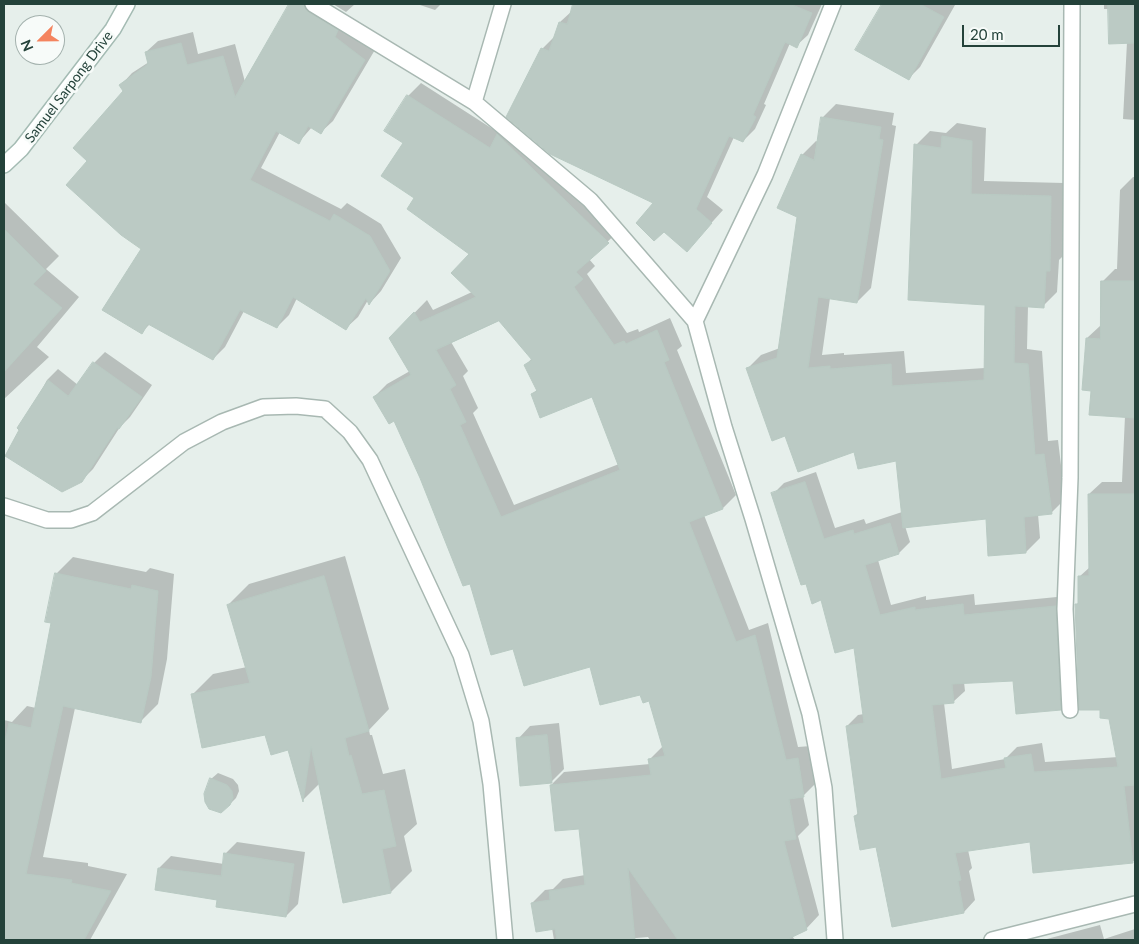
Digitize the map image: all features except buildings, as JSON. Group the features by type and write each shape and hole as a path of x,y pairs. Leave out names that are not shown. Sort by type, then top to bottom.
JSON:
{"street":[{"name":"Samuel Sarpong Drive","path":"4,165 21,149 113,29 127,4"},
{"path":"312,4 474,102 590,200 695,321 724,427 810,714 824,788 835,940"},
{"path":"474,102 503,4"},
{"path":"695,321 765,175 832,4"},
{"path":"1070,710 1065,609 1070,478 1072,4"},
{"path":"4,506 47,520 71,520 92,513 184,442 222,422 263,407 296,406 325,409 350,432 370,460 461,656 483,730 491,784 505,940"},
{"path":"992,940 1135,904"}]}
